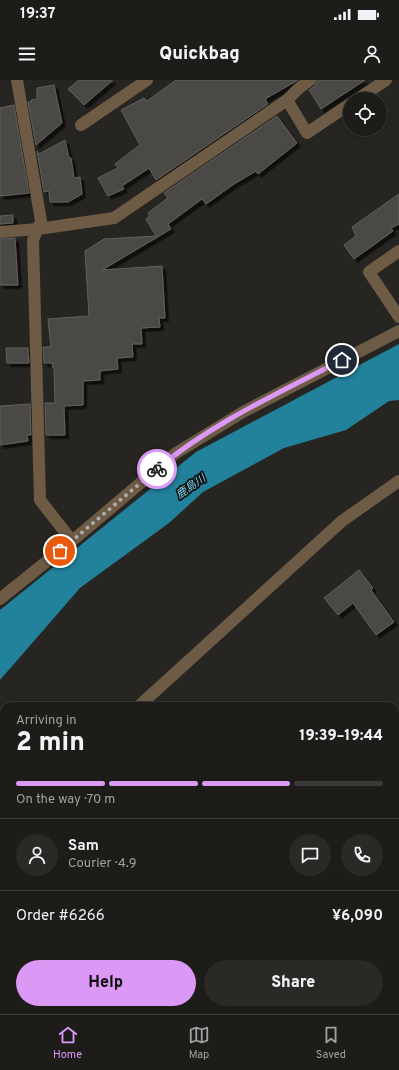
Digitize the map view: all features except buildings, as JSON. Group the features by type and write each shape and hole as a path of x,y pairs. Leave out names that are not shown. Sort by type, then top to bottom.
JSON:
{"street":[{"path":"17,80 41,221 33,240 40,500 72,541"},
{"path":"81,125 147,80"},
{"path":"0,232 38,229 114,218 287,100 310,80"},
{"path":"368,92 386,80"},
{"path":"287,100 307,133 343,109"},
{"path":"399,251 369,272 399,317"},
{"path":"0,599 72,541 176,452 243,412 399,331"},
{"path":"143,702 342,521 399,480"}],"water":[{"name":"鹿島川","path":"399,344 399,400 389,401 346,430 284,448 203,492 169,523 80,588 0,680 0,610 196,452"}],"way so far":[{"path":"60,551 157,469"}],"route":[{"path":"157,469 176,452 243,412 342,360"}]}
